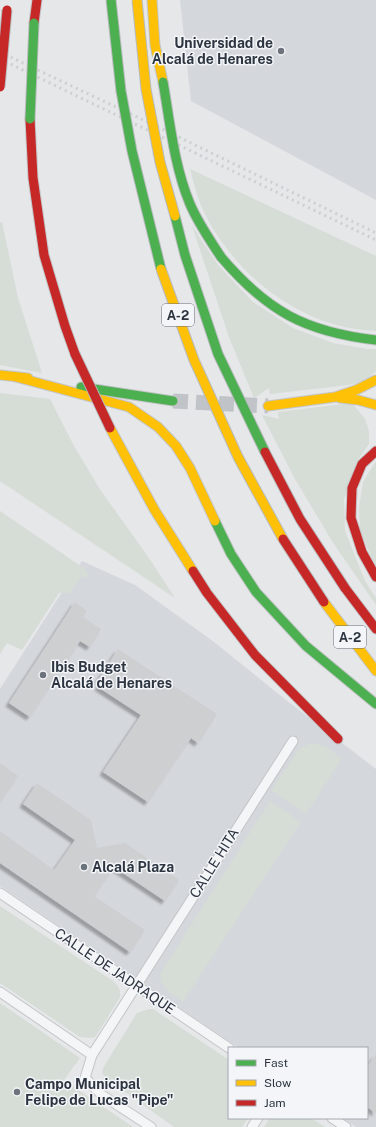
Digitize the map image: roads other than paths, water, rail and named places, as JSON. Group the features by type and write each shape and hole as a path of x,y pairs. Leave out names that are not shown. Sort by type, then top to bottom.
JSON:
{"main road":[{"path":"0,87 9,0"},
{"path":"36,0 30,119 33,178 44,255 64,326 75,354 110,428 154,508 207,593 255,655 338,739"},
{"name":"A-2","path":"111,0 121,90 132,151 159,262 194,360 238,458 278,531 324,602 376,671"},
{"name":"A-2","path":"137,0 146,89 160,162 185,255 218,354 262,446 300,519 345,588 376,629"},
{"path":"152,0 156,45 179,167 188,197 201,226 221,257 235,275 253,292 292,318 323,331 354,339 376,340"},
{"path":"158,0 163,82"},
{"path":"0,375 173,401"},
{"path":"16,377 129,407 158,427 176,446 190,468 231,554 256,592 306,646 376,704"},
{"path":"268,406 335,397 356,390 376,380"},
{"path":"335,397 358,400 376,405"},
{"path":"376,451 362,464 352,488 351,518 362,552 376,577"}],"street":[{"name":"CALLE HITA","path":"151,1127 102,1095 85,1078 92,1055 293,741"},
{"name":"CALLE DE JADRAQUE","path":"0,894 228,1047"},
{"path":"0,992 92,1055"},
{"path":"334,1119 346,1127"}],"tunnel":[{"path":"173,401 268,406"}],"railway":[{"path":"0,52 376,233"},
{"path":"0,59 376,240"}],"place":[{"name":"Universidad de Alcalá de Henares","path":"281,51"},
{"name":"Ibis Budget Alcalá de Henares","path":"43,675"},
{"name":"Alcalá Plaza","path":"84,867"},
{"name":"Campo Municipal Felipe de Lucas \"Pipe\"","path":"17,1092"}]}
